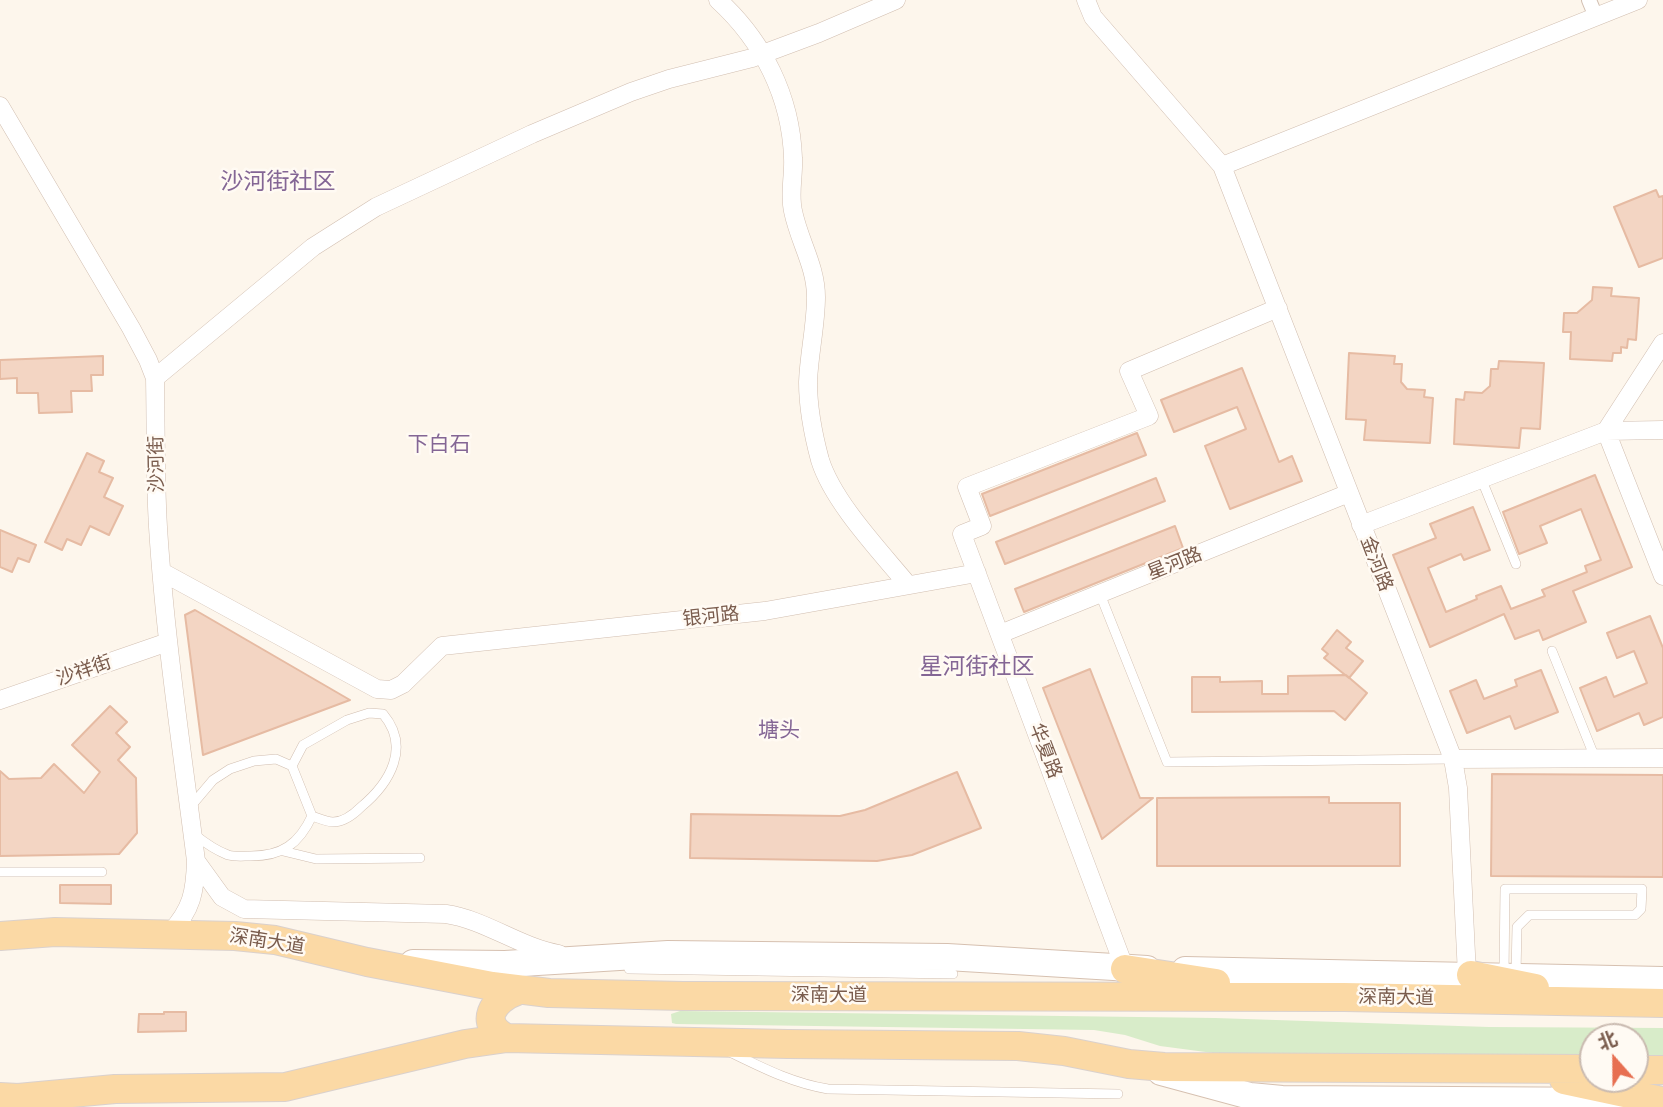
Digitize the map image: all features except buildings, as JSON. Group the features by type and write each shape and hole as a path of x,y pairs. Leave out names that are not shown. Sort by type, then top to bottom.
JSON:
{"main road":[{"name":"深南大道","path":"0,936 55,932 170,933 275,940 367,962 517,990 683,996 1344,997 1663,1003"},
{"path":"367,962 602,963 668,954 947,957 1125,969 1663,980"},
{"path":"1125,969 1217,983 1344,997"},
{"path":"1469,975 1606,1002"},
{"path":"507,1038 491,1024 492,1010 500,998 517,990"},
{"path":"0,1097 115,1089 234,1093 297,1085 455,1046 507,1038 1018,1046 1064,1051 1129,1064 1250,1102 1663,1101"},
{"path":"1129,1064 1164,1067 1328,1069 1579,1069"},
{"path":"1514,1068 1663,1101"}],"street":[{"path":"718,0 736,16 762,54 777,83 789,121 794,160 790,185 793,211 814,276 816,298 808,382 810,423 821,464 841,501 908,585"},
{"path":"155,378 313,247 376,207 606,102 669,79 762,54 895,0"},
{"name":"金河路","path":"1086,0 1093,17 1222,166 1278,308 1453,759 1458,788 1469,975"},
{"path":"1222,166 1593,8 1638,0"},
{"name":"沙河街","path":"0,106 6,129 131,328 155,378 158,526 169,642 197,861"},
{"name":"华夏路","path":"1125,969 962,534 982,526 967,487 1149,416 1129,371 1278,308"},
{"path":"1606,431 1663,343"},
{"path":"1361,525 1606,431 1663,430"},
{"path":"1606,431 1663,576"},
{"name":"星河路","path":"1000,634 1349,493"},
{"name":"银河路","path":"162,572 377,689 391,690 403,684 442,646 765,611 977,573"},
{"name":"沙祥街","path":"0,700 169,642"},
{"path":"1453,759 1663,758"},
{"path":"170,933 186,914 191,902 195,890 197,861"},
{"path":"197,861 222,897 244,909 460,916 542,950 602,963"}],"lane":[{"path":"1481,478 1516,564"},
{"path":"1100,594 1167,762 1453,759"},
{"path":"1552,651 1595,758"},
{"path":"292,766 303,745 347,720 369,713 383,714 392,724 397,750 392,770 376,795 354,814 333,822 312,816"},
{"path":"190,807 212,780 230,769 254,761 276,759 292,766 312,816 304,834 283,851"},
{"path":"193,833 209,846 229,855 260,856 283,851 316,859 420,858"},
{"path":"0,872 102,872"},
{"path":"1505,889 1642,890 1642,909 1635,915 1529,915 1517,927 1510,976 1505,889"},
{"path":"625,968 953,974"},
{"path":"710,1042 782,1077 804,1085 828,1089 1118,1094"}],"green space":[{"path":"680,1011 1215,1018 1579,1028 1579,1063 1259,1059 1160,1046 1125,1035 1094,1030 676,1024 672,1023 671,1014"},
{"path":"1649,1028 1663,1028 1663,1064 1649,1064"}],"district":[{"name":"沙河街社区","path":"278,183"},
{"name":"下白石","path":"439,445"},
{"name":"星河街社区","path":"977,668"},
{"name":"塘头","path":"779,731"}]}
